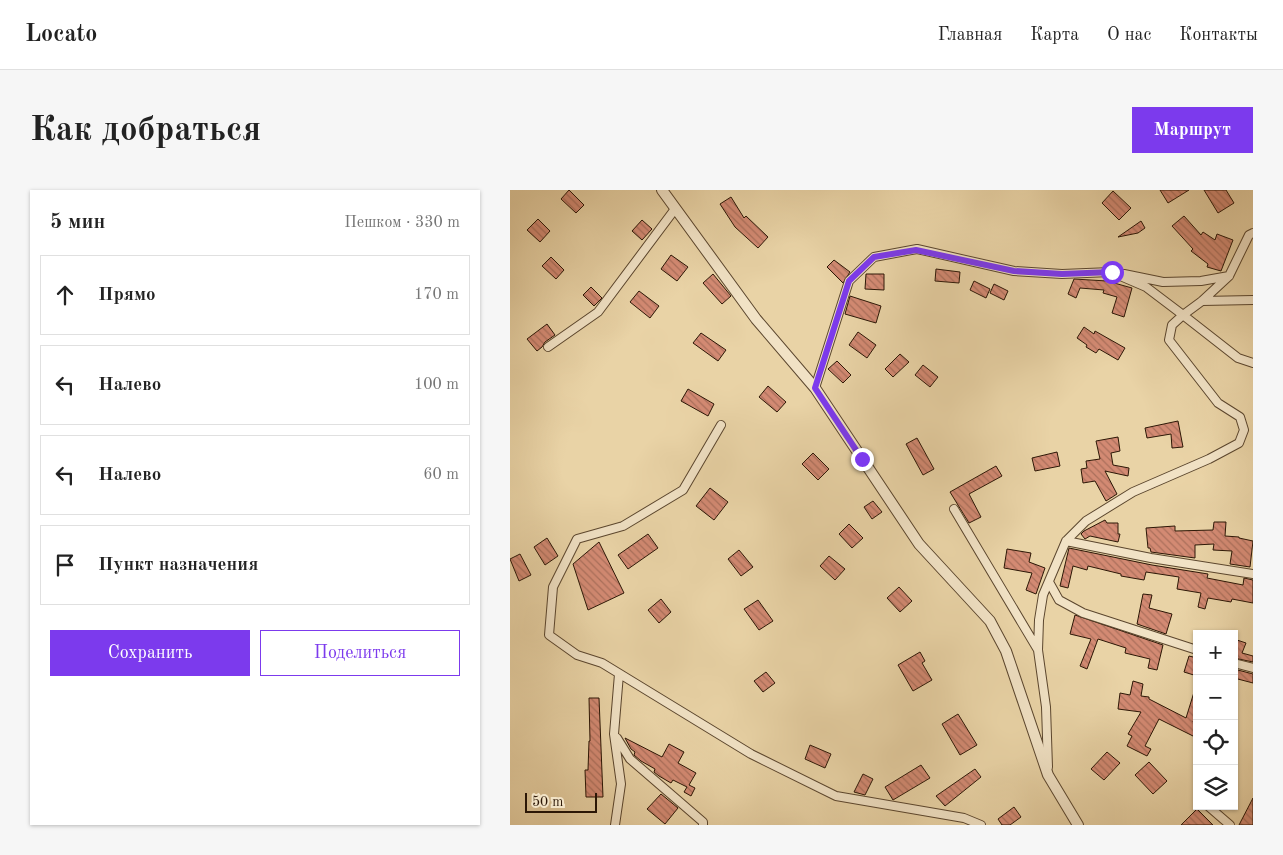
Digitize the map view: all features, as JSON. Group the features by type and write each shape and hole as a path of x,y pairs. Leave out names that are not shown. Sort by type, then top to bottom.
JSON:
{"street":[{"path":"662,190 756,319 815,388 919,544 990,621 1006,650 1048,775 1078,825"},
{"path":"548,346 598,312 675,209"},
{"path":"1048,775 1046,707 1038,650 1039,620 1043,595 1066,541 1086,521 1133,492 1239,444 1244,430 1240,418 1218,403 1169,340 1172,325 1229,276 1249,235 1253,233"},
{"path":"815,388 849,281 874,257 916,250 1014,271 1062,274 1112,272 1163,282 1201,281 1229,276"},
{"path":"1112,272 1146,287 1238,358 1253,363"},
{"path":"1202,301 1253,300"},
{"path":"721,425 683,490 624,526 577,539 553,587 549,635 577,654 602,663 751,754 836,796 964,818 981,825"},
{"path":"954,509 1038,650"},
{"path":"1066,541 1151,558 1253,574"},
{"path":"1049,582 1059,600 1083,613 1193,649"},
{"path":"1238,664 1253,668"},
{"path":"615,825 621,784 614,734 619,674"},
{"path":"614,734 630,759 703,822 703,825"},
{"path":"1213,810 1230,825"}],"building":[{"path":"569,190 584,205 576,213 561,199"},
{"path":"1160,190 1189,190 1168,203"},
{"path":"1204,190 1226,190 1234,203 1218,213"},
{"path":"1113,191 1131,208 1119,220 1102,203"},
{"path":"731,197 744,218 746,216 768,237 758,248 735,227 720,204"},
{"path":"1184,216 1201,235 1203,232 1215,240 1217,234 1233,240 1221,271 1207,267 1208,264 1191,251 1193,249 1172,226"},
{"path":"538,219 550,231 540,242 527,230"},
{"path":"642,220 652,229 642,240 632,231"},
{"path":"1141,221 1145,228 1138,233 1118,237"},
{"path":"671,255 688,267 677,281 661,269"},
{"path":"551,257 564,270 556,279 542,266"},
{"path":"834,260 850,272 843,283 827,267"},
{"path":"936,269 960,272 959,283 935,281"},
{"path":"713,274 731,296 722,304 703,283"},
{"path":"866,274 884,274 884,290 865,289"},
{"path":"1074,279 1107,281 1132,288 1124,317 1112,313 1117,297 1103,293 1104,290 1080,288 1076,298 1068,294"},
{"path":"974,281 990,289 986,298 970,290"},
{"path":"994,284 1008,291 1004,300 990,293"},
{"path":"591,287 602,298 594,306 583,295"},
{"path":"639,291 659,306 650,318 630,302"},
{"path":"850,296 881,306 876,323 845,314"},
{"path":"547,324 555,335 537,351 527,339"},
{"path":"1084,327 1094,334 1095,331 1125,348 1118,360 1099,349 1096,353 1086,347 1087,345 1077,338"},
{"path":"858,332 876,345 867,358 849,345"},
{"path":"701,333 726,350 718,361 693,343"},
{"path":"900,354 909,362 893,377 885,369"},
{"path":"837,361 851,375 843,383 828,369"},
{"path":"923,365 938,377 930,387 915,375"},
{"path":"768,386 786,402 777,412 759,397"},
{"path":"688,389 714,404 708,416 681,401"},
{"path":"1178,421 1183,447 1172,448 1171,434 1147,438 1145,428"},
{"path":"1118,437 1120,451 1111,453 1113,465 1129,468 1128,476 1105,471 1117,494 1106,501 1095,481 1083,483 1081,469 1087,468 1086,461 1100,459 1096,441"},
{"path":"917,438 934,469 923,475 906,444"},
{"path":"1057,452 1060,466 1035,471 1032,458"},
{"path":"813,453 829,469 818,480 802,464"},
{"path":"996,466 1002,476 969,494 981,517 969,523 950,492"},
{"path":"710,488 728,502 714,520 696,506"},
{"path":"873,501 882,512 872,519 864,507"},
{"path":"1105,520 1107,523 1118,523 1118,534 1120,534 1118,542 1090,536 1085,539 1081,534 1084,531"},
{"path":"1214,522 1226,522 1225,536 1253,541 1250,567 1230,564 1232,551 1213,550 1214,544 1195,545 1195,558 1151,552 1150,548 1148,548 1146,528 1175,526 1175,531 1213,530"},
{"path":"849,524 863,538 852,548 839,534"},
{"path":"648,534 658,548 628,569 618,555"},
{"path":"547,538 558,556 545,565 534,547"},
{"path":"599,542 624,593 588,610 573,564"},
{"path":"1069,548 1208,574 1207,578 1243,585 1244,578 1253,580 1253,603 1232,599 1231,602 1208,598 1205,609 1198,607 1201,593 1177,589 1179,577 1146,572 1144,580 1121,576 1121,574 1088,566 1087,570 1073,566 1068,588 1060,586"},
{"path":"1007,549 1031,553 1029,562 1045,568 1036,594 1026,590 1032,573 1004,568"},
{"path":"739,550 753,567 741,576 728,559"},
{"path":"520,554 531,575 519,581 510,559"},
{"path":"829,556 845,569 835,580 820,566"},
{"path":"899,587 912,601 900,612 887,598"},
{"path":"1143,594 1152,595 1149,608 1172,614 1166,634 1137,624"},
{"path":"661,599 671,612 659,623 648,610"},
{"path":"758,600 773,621 759,630 744,609"},
{"path":"1075,615 1163,645 1157,670 1148,668 1150,659 1125,653 1126,648 1098,639 1087,669 1080,666 1091,639 1070,634"},
{"path":"1238,640 1246,643 1242,653 1253,656 1253,662 1238,659"},
{"path":"920,652 925,661 922,663 932,680 913,691 898,665"},
{"path":"1189,656 1193,657 1193,675 1184,672"},
{"path":"1238,670 1253,674 1253,683 1238,679"},
{"path":"766,672 775,683 763,692 754,681"},
{"path":"1133,681 1143,684 1141,696 1149,697 1149,699 1186,718 1193,695 1193,736 1159,719 1145,746 1151,749 1147,756 1127,746 1132,736 1128,734 1141,712 1118,709 1120,693 1130,695"},
{"path":"589,698 599,698 603,797 586,797 585,770 588,770 590,741"},
{"path":"958,714 977,745 960,755 942,724"},
{"path":"625,738 662,757 669,744 684,752 678,763 696,773 689,785 695,788 691,796 684,792 687,787 673,780 671,783 659,776 654,772 655,769 634,755 635,752 631,749"},
{"path":"810,745 831,754 825,768 805,759"},
{"path":"1107,752 1120,763 1104,780 1091,769"},
{"path":"1149,762 1167,781 1153,794 1135,775"},
{"path":"921,765 930,778 893,800 885,787"},
{"path":"975,769 981,777 945,806 936,796"},
{"path":"863,774 873,779 865,795 854,792"},
{"path":"661,794 678,808 665,824 647,809"},
{"path":"1253,798 1253,825 1239,825"},
{"path":"1014,807 1021,817 1010,825 1002,825 998,819"},
{"path":"1198,810 1213,825 1181,825"}],"route":[{"path":"862,459 815,388 849,281 874,257 916,250 1014,271 1062,274 1112,272"}]}
